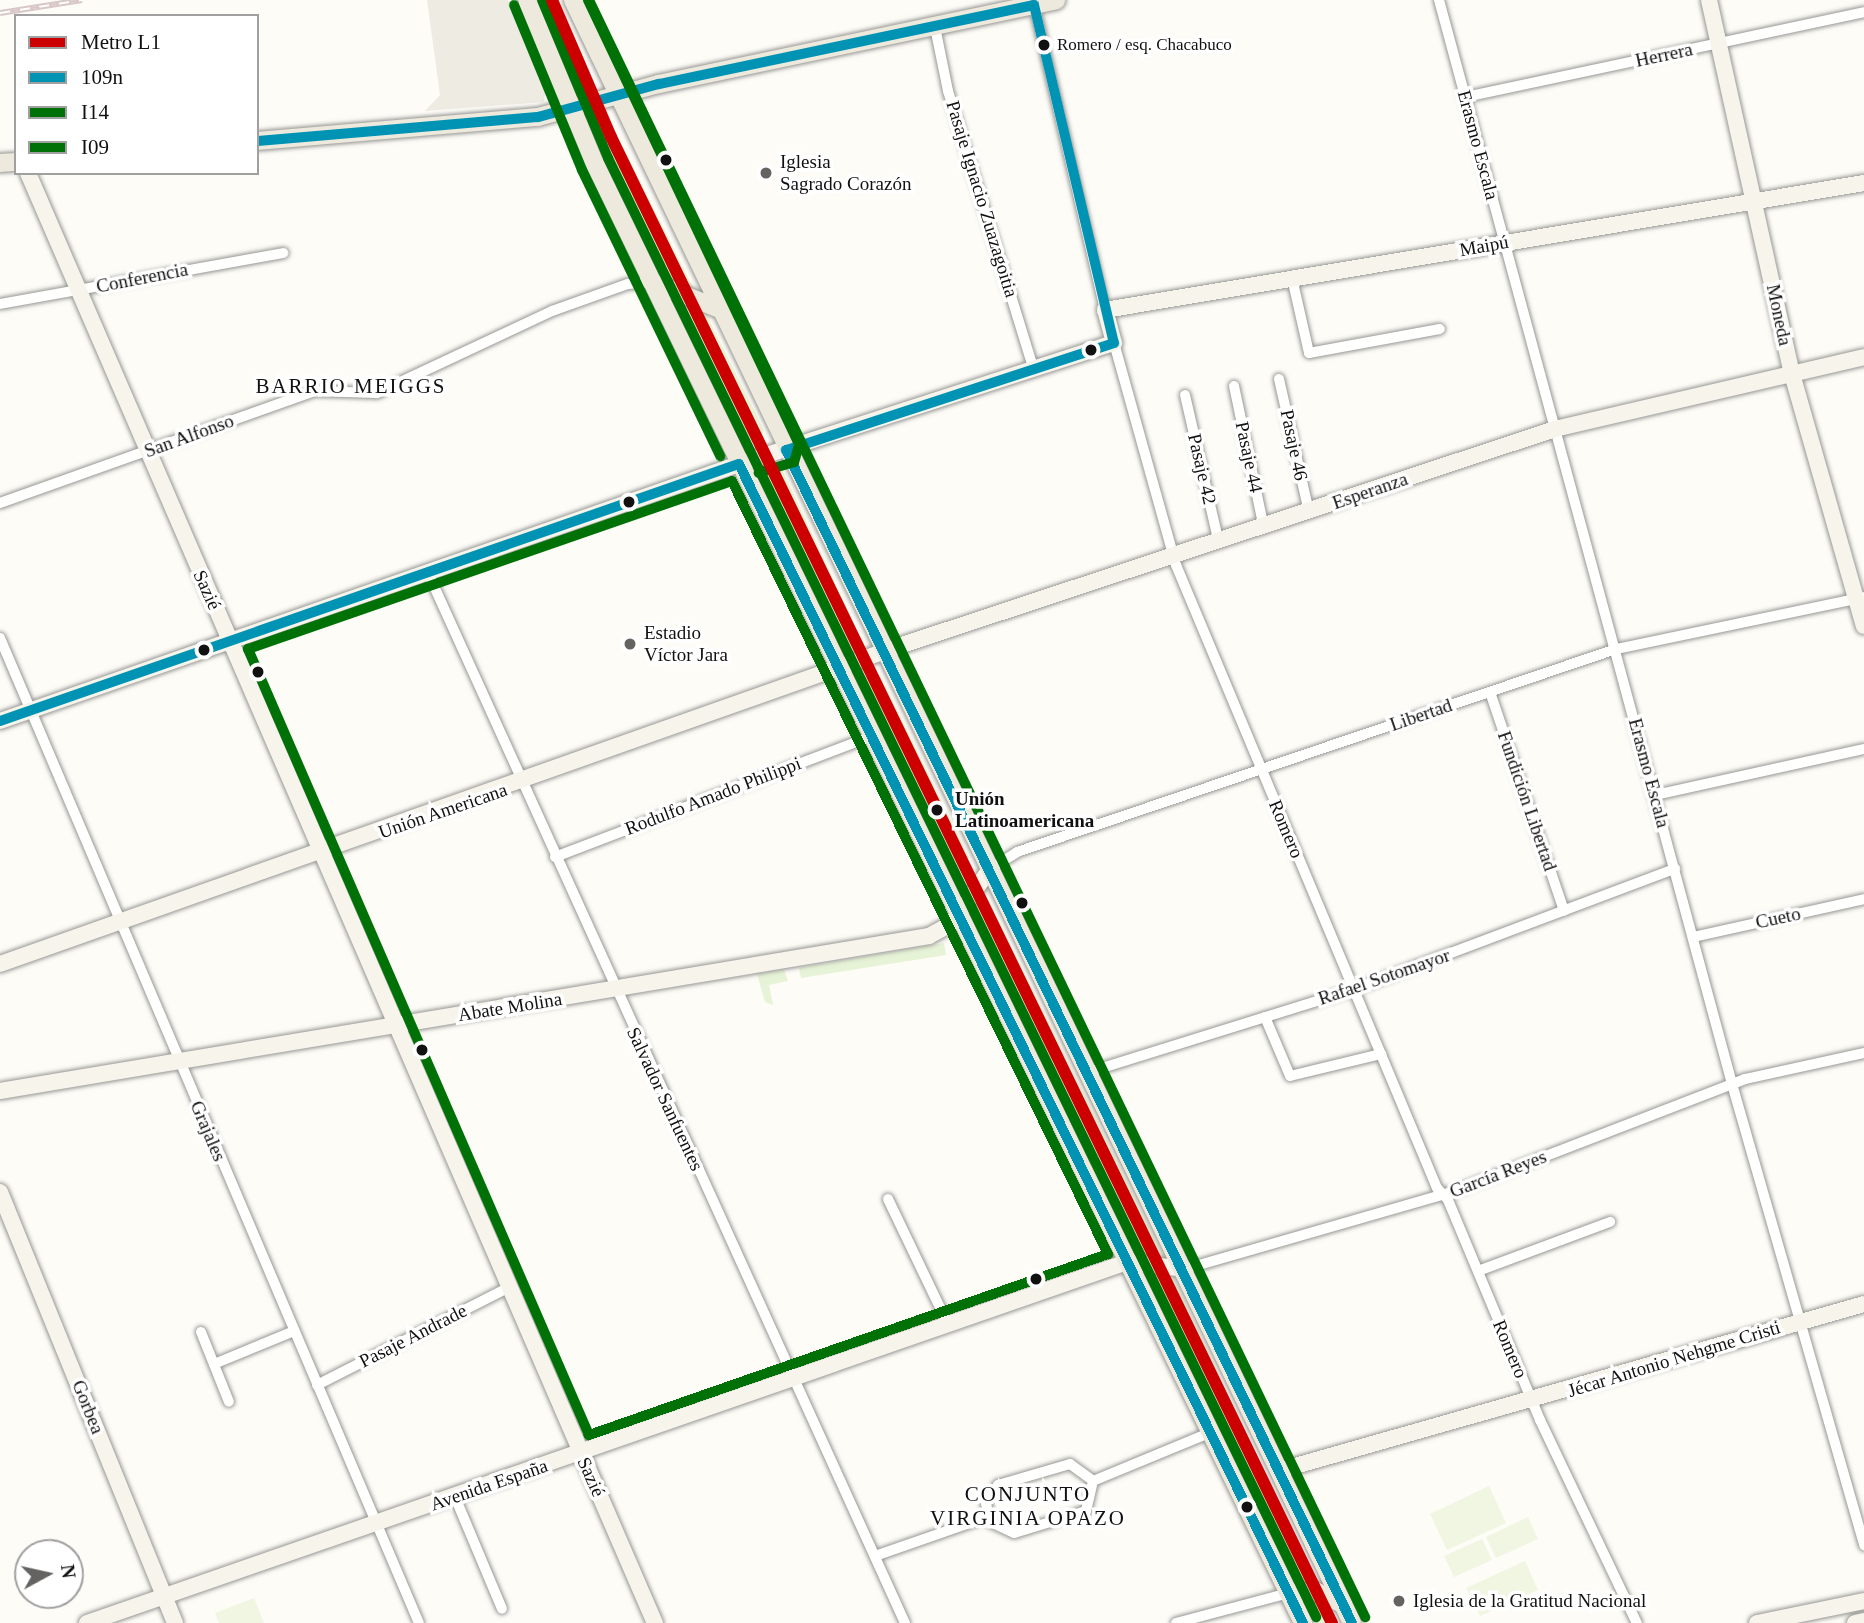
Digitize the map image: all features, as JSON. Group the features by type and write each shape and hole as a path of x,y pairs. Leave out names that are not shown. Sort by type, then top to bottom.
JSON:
{"main road":[{"path":"527,0 570,110 739,464 1303,1623"},
{"path":"573,0 717,308 1185,1269 1352,1623"},
{"path":"259,141 522,120 617,96 935,27 1034,2 1056,0"},
{"path":"652,282 717,308"},
{"path":"1289,1593 1317,1592 1343,1604"}],"street":[{"name":"Erasmo Escala","path":"1438,0 1732,1084 1864,1545"},
{"name":"Moneda","path":"1709,0 1792,373 1860,597 1864,626"},
{"name":"Romero","path":"1034,2 1105,310 1174,559 1381,1054 1478,1271 1532,1401 1637,1623"},
{"name":"Herrera","path":"1465,97 1864,12"},
{"name":"Pasaje Ignacio Zuazagoitia","path":"935,27 948,91 1034,370"},
{"name":"Sazié","path":"29,175 655,1623"},
{"name":"Maipú","path":"1105,310 1864,183"},
{"name":"Conferencia","path":"0,304 284,253"},
{"path":"1292,278 1309,353 1440,329"},
{"name":"San Alfonso","path":"0,503 320,389 377,393 552,311 628,284 652,282"},
{"path":"0,721 739,464 1114,343"},
{"name":"Esperanza","path":"884,652 1174,559 1555,429 1864,356"},
{"name":"Pasaje 46","path":"1279,379 1309,512"},
{"name":"Pasaje 44","path":"1234,386 1264,528"},
{"name":"Pasaje 42","path":"1185,395 1219,543"},
{"name":"Salvador Sanfuentes","path":"428,573 615,990 905,1623"},
{"name":"Libertad","path":"990,869 1017,852 1616,649 1860,597"},
{"name":"Grajales","path":"0,638 178,1062 419,1623"},
{"name":"Unión Americana","path":"0,964 522,783 884,652"},
{"name":"Fundición Libertad","path":"1490,692 1564,911"},
{"name":"Rodulfo Amado Philippi","path":"555,856 872,736"},
{"path":"1655,795 1864,749"},
{"name":"Abate Molina","path":"0,1091 929,936 958,913 990,869"},
{"name":"Rafael Sotomayor","path":"1088,1072 1355,989 1675,869"},
{"name":"Cueto","path":"1693,937 1864,900"},
{"path":"1265,1017 1290,1076 1381,1054"},
{"name":"García Reyes","path":"1127,1262 1185,1269 1443,1195 1732,1084 1864,1053"},
{"name":"Gorbea","path":"0,1192 176,1623"},
{"path":"888,1199 948,1324"},
{"path":"1478,1271 1609,1222"},
{"name":"Avenida España","path":"87,1623 1127,1262"},
{"name":"Pasaje Andrade","path":"317,1385 509,1287"},
{"name":"Jécar Antonio Nehgme Cristi","path":"1281,1470 1532,1401 1864,1304"},
{"path":"214,1364 294,1331"},
{"path":"201,1332 229,1402"},
{"path":"1093,1481 1209,1433"},
{"path":"987,1517 988,1497 1001,1483 1070,1464 1093,1481"},
{"path":"987,1517 1006,1534 1080,1513 1091,1504 1093,1481"},
{"path":"455,1497 502,1609"},
{"path":"874,1556 987,1517"},
{"path":"1176,1623 1289,1593"},
{"path":"1757,1623 1864,1601"},
{"path":"1855,1623 1864,1621"}],"green space":[{"path":"540,0 557,0 592,89 578,93"},
{"path":"597,111 606,113 764,430 759,443 745,440 594,128"},
{"path":"773,462 781,467 865,647 846,650 760,471"},
{"path":"872,671 881,677 969,857 964,873 952,870 863,691 860,680"},
{"path":"987,897 1162,1252 1310,1569 1290,1570 1037,1053 971,913"},
{"path":"944,943 946,955 801,978 799,968"},
{"path":"784,970 788,981 769,985 773,1005 765,1002 757,974"},
{"path":"1489,1486 1506,1523 1447,1550 1430,1514"},
{"path":"1528,1517 1538,1539 1496,1558 1486,1537"},
{"path":"1482,1539 1492,1560 1454,1577 1444,1556"},
{"path":"1525,1561 1538,1590 1480,1616 1466,1588"},
{"path":"254,1598 264,1623 219,1623 215,1613"},
{"path":"1315,1601 1326,1604 1335,1623 1317,1623 1310,1607"}],"shaded area":[{"path":"427,0 508,0 546,89 544,102 425,111 440,95"}],"railway":[{"path":"0,13 82,0"}],"metro line":[{"name":"L1","path":"552,0 611,137 1332,1623"}],"transit line":[{"name":"I09","path":"542,0 608,158 1316,1617"},
{"name":"I14","path":"588,0 799,445 794,462 759,473"},
{"name":"I09","path":"589,0 1365,1617"},
{"name":"I14","path":"514,5 582,170 720,456"},
{"name":"109n","path":"259,141 538,117 659,84 1034,5 1114,343 786,450 1352,1623"},
{"name":"109n","path":"0,721 739,464 1303,1623"},
{"name":"I14","path":"732,481 1108,1254 589,1435 248,649 732,481"}],"place":[{"name":"Romero / esq. Chacabuco","path":"1044,45"},
{"name":"Iglesia Sagrado Corazón","path":"766,173"},
{"name":"Estadio Víctor Jara","path":"630,644"},
{"name":"Unión Latinoamericana","path":"937,810"},
{"name":"Iglesia de la Gratitud Nacional","path":"1399,1601"}],"district":[{"name":"BARRIO MEIGGS","path":"351,386"},
{"name":"CONJUNTO VIRGINIA OPAZO","path":"1028,1506"}]}
